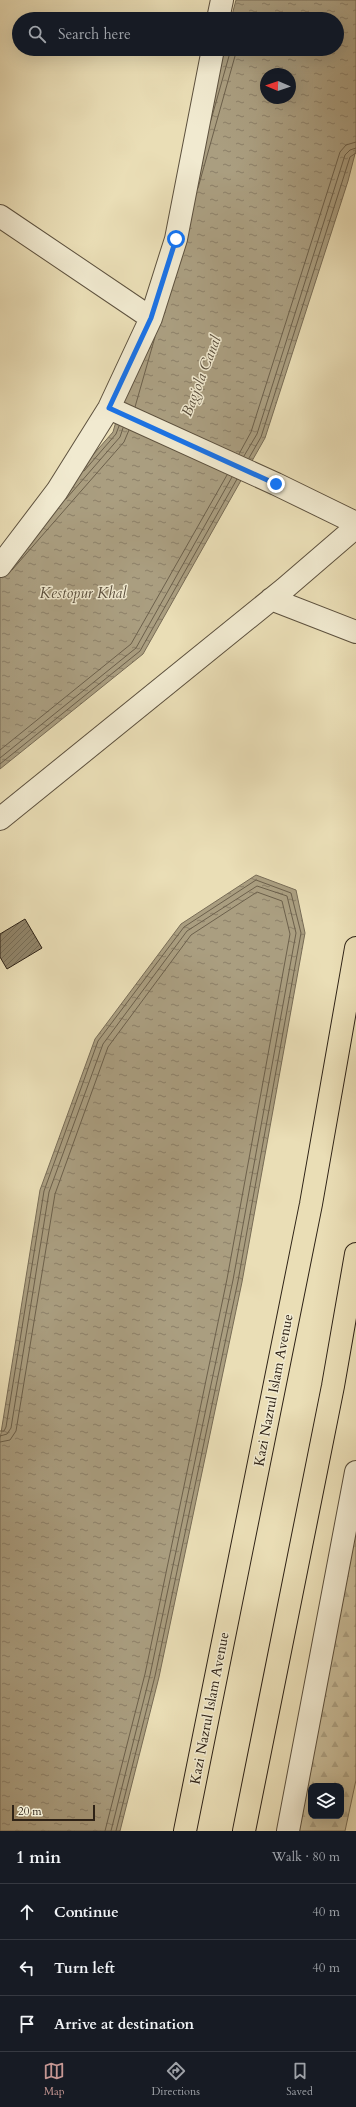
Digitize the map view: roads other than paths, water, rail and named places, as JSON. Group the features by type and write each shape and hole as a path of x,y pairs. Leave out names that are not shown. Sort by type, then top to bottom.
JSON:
{"main road":[{"name":"Kazi Nazrul Islam Avenue","path":"185,1831 309,1212 356,948"},
{"path":"244,1831 333,1386 356,1254"}],"street":[{"path":"219,12 222,0"},
{"path":"0,566 56,491 109,408 151,318 176,239 212,56"},
{"path":"0,216 151,318"},
{"path":"109,408 276,484 356,523"},
{"path":"0,819 271,599 356,527"},
{"path":"271,599 356,632"},
{"path":"288,1831 356,1472"}],"water":[{"name":"Kestopur Khal","path":"236,0 356,0 356,150 348,181 265,438 143,654 0,769 0,561 113,432 220,56 344,56 344,12 233,12"},
{"path":"256,875 296,890 305,933 242,1282 159,1677 120,1831 0,1831 0,1439 40,1190 95,1039 181,924"}],"water label":[{"name":"Bagjola Canal","path":"201,376"}]}
